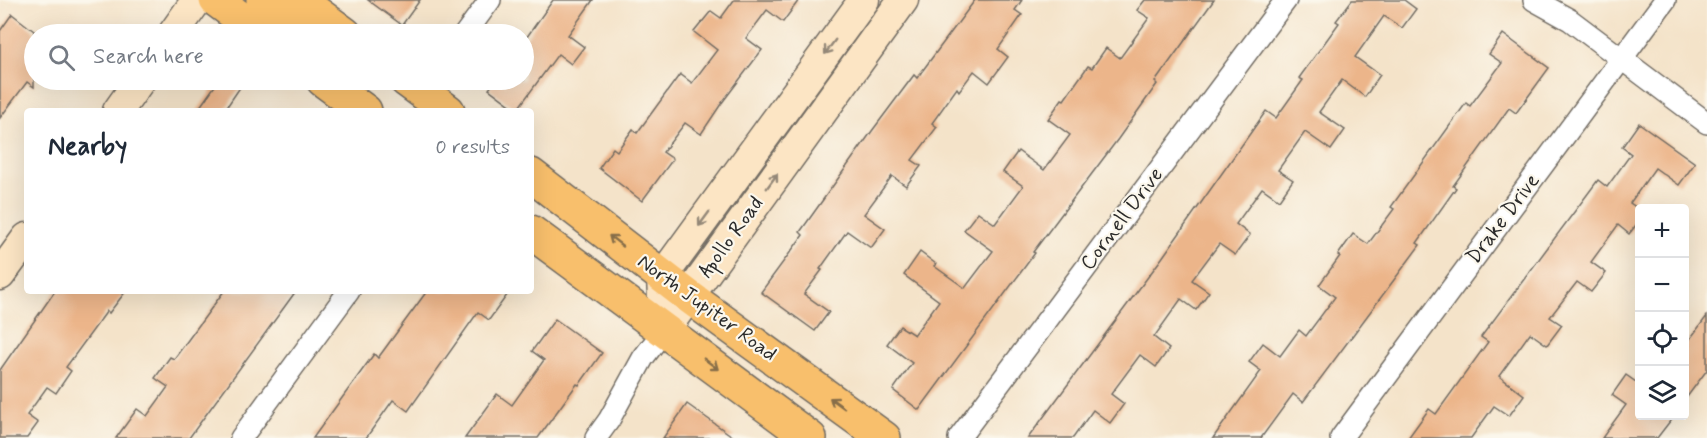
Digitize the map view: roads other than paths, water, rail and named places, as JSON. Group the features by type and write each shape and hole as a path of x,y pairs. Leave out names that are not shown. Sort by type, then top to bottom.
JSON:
{"main road":[{"path":"216,0 248,24"},
{"path":"263,0 296,24"},
{"path":"299,0 331,24"},
{"path":"337,90 361,108"},
{"name":"North Jupiter Road","path":"534,177 662,277 884,438"},
{"name":"North Jupiter Road","path":"534,234 810,438"}],"street":[{"path":"179,24 197,0"},
{"path":"472,24 490,0"},
{"name":"Apollo Road","path":"662,277 864,0"},
{"name":"Apollo Road","path":"664,329 903,0"},
{"name":"Cornell Drive","path":"959,438 1286,0"},
{"path":"1534,0 1570,20 1707,123"},
{"name":"Drake Drive","path":"1341,438 1665,0"},
{"path":"120,108 133,90"},
{"path":"0,275 24,242"},
{"path":"596,438 609,420 643,358 664,329 662,277"},
{"path":"241,438 347,294"}]}
